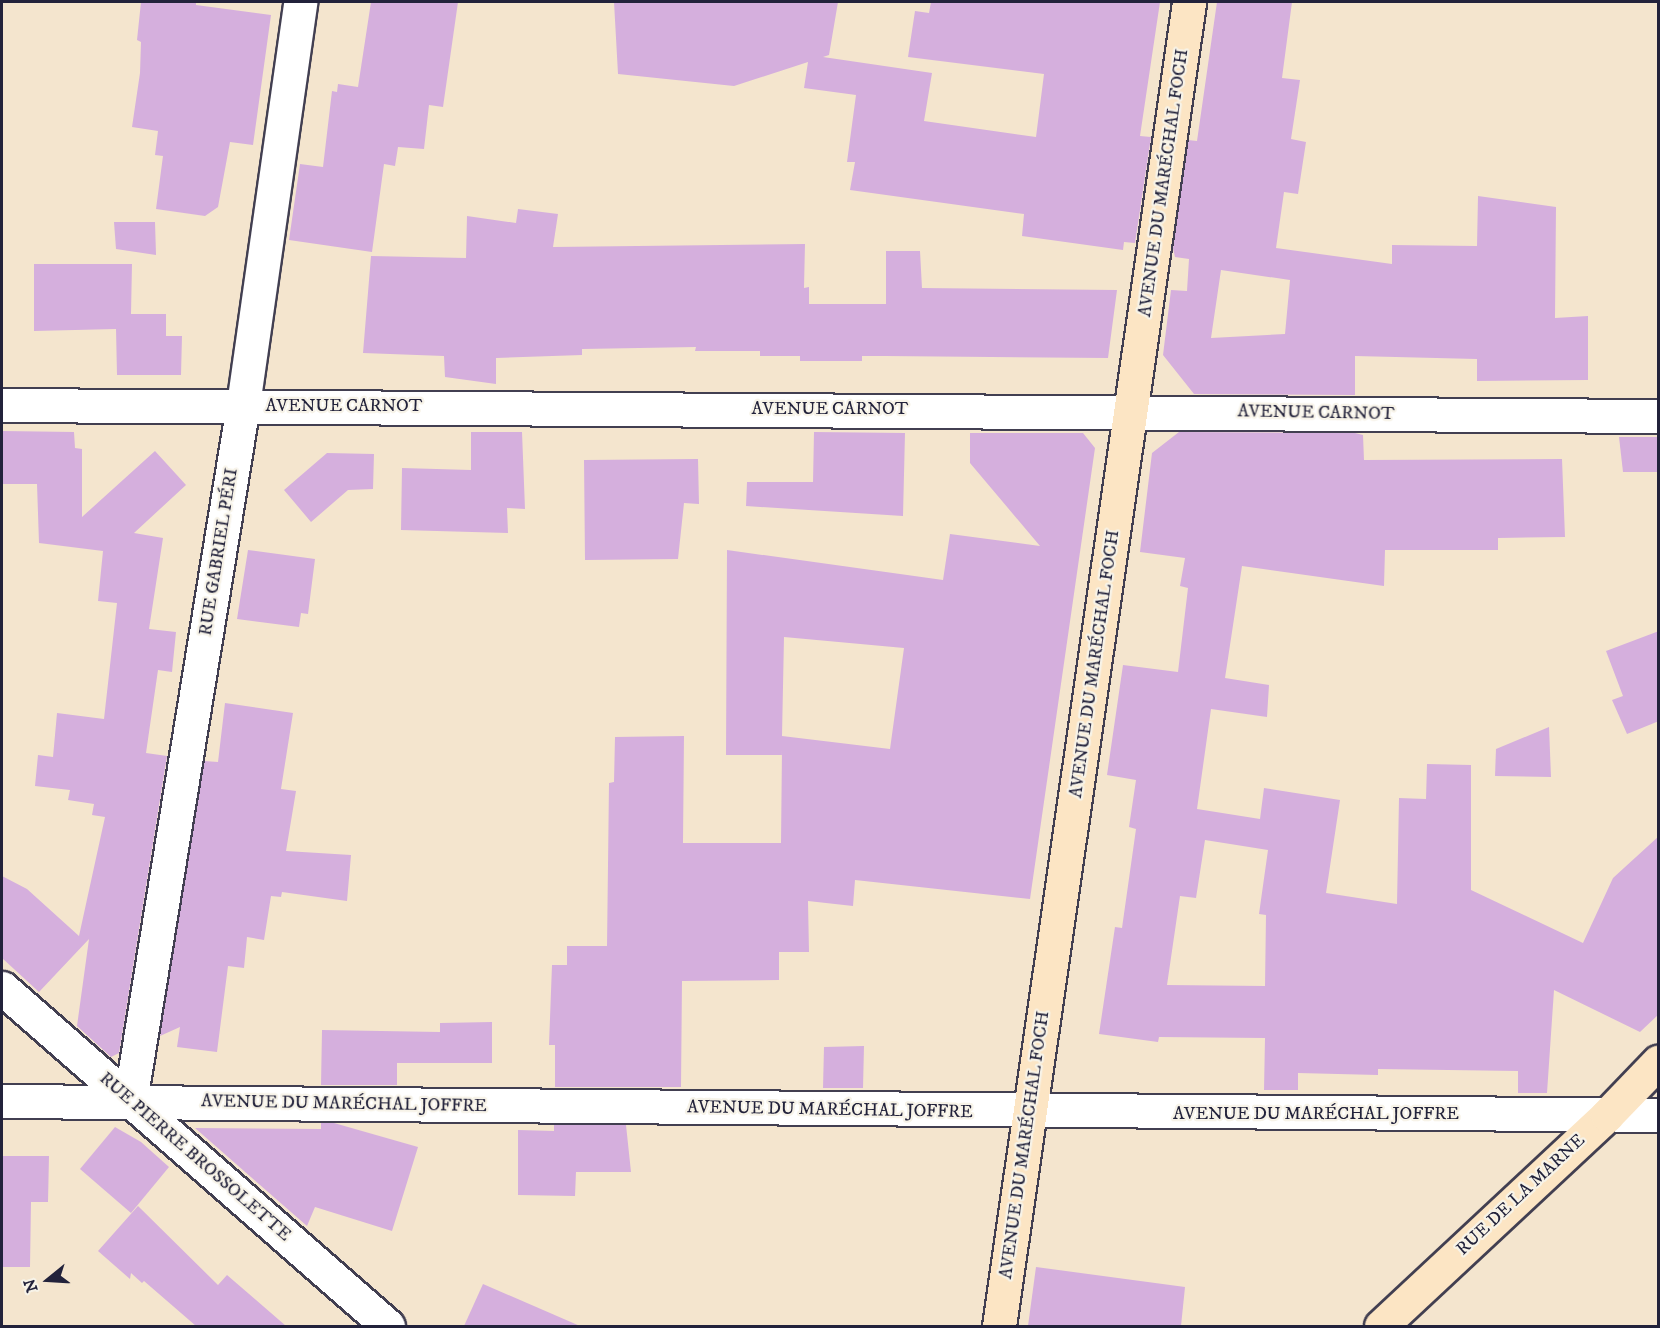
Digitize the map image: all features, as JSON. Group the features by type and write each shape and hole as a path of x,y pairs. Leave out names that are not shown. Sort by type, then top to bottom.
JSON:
{"main road":[{"name":"AVENUE DU MARÉCHAL FOCH","path":"999,1326 1189,2"},
{"name":"RUE DE LA MARNE","path":"1381,1326 1607,1115 1659,1062"}],"street":[{"name":"RUE GABRIEL PÉRI","path":"130,1101 243,405 300,2"},
{"name":"AVENUE CARNOT","path":"2,405 1131,411 1659,417"},
{"name":"RUE PIERRE BROSSOLETTE","path":"2,988 388,1326"},
{"name":"AVENUE DU MARÉCHAL JOFFRE","path":"2,1101 1029,1112 1659,1115"}],"building":[{"path":"141,2 196,2 196,5 271,15 253,145 230,142 218,207 205,216 156,209 163,156 155,155 158,131 132,127 140,73 141,42 137,40"},
{"path":"371,2 458,2 443,107 429,105 424,149 398,147 395,166 384,164 372,252 289,240 300,164 323,167 332,91 337,92 338,84 358,87"},
{"path":"614,2 838,2 829,55 823,57 932,73 924,121 1036,137 1044,74 908,57 915,11 929,13 931,2 1160,2 1140,136 1151,137 1135,243 1124,242 1123,250 1022,236 1024,214 850,190 855,162 847,162 856,95 804,88 808,62 734,86 618,74"},
{"path":"1217,2 1292,2 1282,78 1300,80 1291,139 1306,142 1298,194 1284,192 1276,248 1392,264 1392,245 1477,246 1478,196 1556,207 1555,318 1588,316 1588,380 1477,381 1477,359 1355,356 1355,395 1194,394 1163,355 1171,290 1187,291 1189,259 1175,257 1173,248 1188,140 1197,141","holes":["1221,270 1290,280 1285,334 1211,338"]},
{"path":"518,209 558,214 553,247 805,244 804,288 809,287 809,304 886,304 886,251 920,251 922,288 1117,290 1108,358 862,356 862,361 800,361 800,356 760,356 760,351 695,351 696,347 582,349 582,355 496,358 496,384 445,377 444,356 363,353 371,256 466,258 467,216 516,223"},
{"path":"114,222 155,222 156,255 116,249"},
{"path":"34,264 132,264 131,314 166,314 166,336 182,336 181,375 117,375 116,329 34,331"},
{"path":"2,431 74,432 75,448 82,449 82,517 155,451 186,485 134,533 163,538 149,629 176,632 172,672 158,670 146,753 167,756 119,1053 111,1057 77,1026 89,939 39,992 2,958 2,876 27,889 79,936 105,817 92,815 94,804 68,800 70,790 35,786 38,755 53,757 57,713 104,719 117,603 98,601 103,551 39,543 37,484 2,484"},
{"path":"471,432 522,432 525,509 507,508 508,533 401,530 402,468 471,470"},
{"path":"814,432 905,433 903,516 746,506 747,482 813,482"},
{"path":"1179,432 1355,433 1363,435 1364,460 1562,459 1565,537 1498,538 1498,550 1385,550 1384,586 1242,566 1225,678 1269,685 1267,717 1211,709 1197,809 1260,819 1264,788 1340,800 1326,893 1397,904 1399,798 1426,799 1427,764 1471,765 1471,890 1583,943 1613,878 1659,836 1659,1014 1640,1032 1554,990 1547,1093 1518,1093 1518,1071 1378,1069 1378,1075 1298,1073 1298,1090 1264,1090 1265,1038 1159,1037 1158,1042 1099,1034 1115,927 1122,928 1136,829 1129,827 1136,780 1107,775 1123,665 1178,672 1188,588 1180,586 1185,558 1140,552 1152,453","holes":["1205,840 1268,850 1259,914 1266,915 1265,986 1167,985 1180,896 1196,898"]},
{"path":"970,433 1083,433 1095,448 1030,899 855,880 853,906 808,901 809,952 779,952 779,980 682,981 681,1087 555,1087 555,1045 549,1045 552,965 567,965 567,946 607,946 609,783 614,782 615,737 684,736 683,843 781,843 782,755 726,755 727,550 943,580 950,534 1040,546 970,463","holes":["784,637 904,648 890,749 782,736"]},
{"path":"1619,437 1659,437 1659,472 1623,472"},
{"path":"327,453 374,454 373,489 348,490 311,522 284,490"},
{"path":"698,459 699,504 684,503 678,559 585,560 584,460"},
{"path":"248,550 315,559 308,614 301,613 299,627 237,619"},
{"path":"1659,631 1659,721 1627,734 1612,700 1623,696 1606,651"},
{"path":"225,703 293,713 281,789 296,791 286,851 351,855 347,901 282,892 281,897 271,896 264,940 247,937 244,968 228,966 217,1052 177,1047 180,1027 160,1036 204,761 218,762"},
{"path":"1549,727 1551,777 1495,776 1496,749"},
{"path":"492,1022 492,1063 397,1063 397,1085 321,1085 322,1030 440,1032 440,1023"},
{"path":"864,1046 863,1088 823,1088 824,1047"},
{"path":"321,1122 334,1123 418,1147 392,1231 315,1207 307,1226 195,1128 321,1129"},
{"path":"554,1124 626,1125 631,1172 576,1172 575,1196 518,1195 518,1130 554,1131"},
{"path":"115,1127 141,1142 169,1167 131,1213 80,1169"},
{"path":"2,1156 49,1156 48,1202 31,1202 30,1267 2,1267"},
{"path":"138,1206 218,1285 227,1275 286,1326 196,1326 144,1281 142,1283 131,1273 130,1279 98,1251"},
{"path":"1036,1267 1185,1287 1181,1326 1028,1326"},
{"path":"483,1284 580,1326 464,1326"}]}
